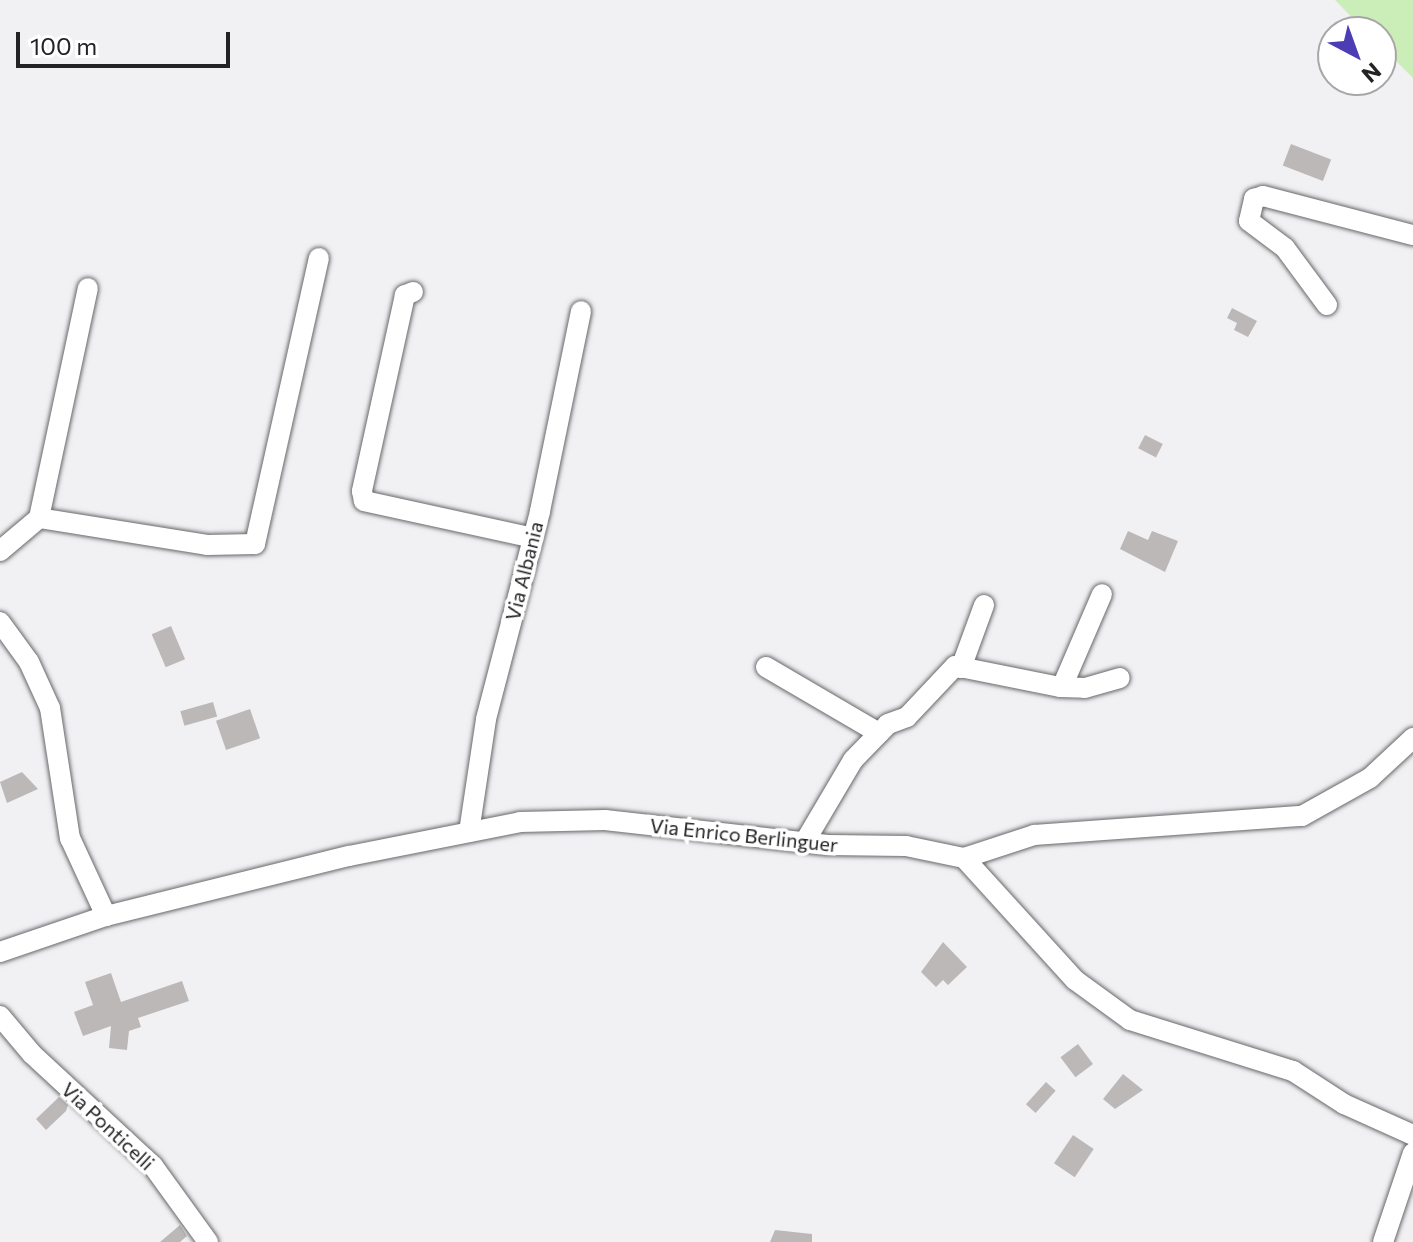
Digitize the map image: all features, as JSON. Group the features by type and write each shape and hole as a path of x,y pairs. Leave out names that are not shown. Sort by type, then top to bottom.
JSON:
{"street":[{"path":"1327,305 1285,248 1249,221 1247,215 1254,199 1263,196 1413,235"},
{"path":"39,518 207,545 255,544 319,258"},
{"path":"0,551 39,518 88,288"},
{"path":"413,292 405,295 362,491 364,501 533,538"},
{"name":"Via Albania","path":"469,832 486,719 533,538 581,311"},
{"path":"1062,687 1102,594"},
{"path":"961,668 984,605"},
{"path":"0,622 29,662 50,708 70,838 106,916"},
{"path":"804,843 853,760 879,733 907,717 955,666 1062,687 1085,688 1120,678"},
{"path":"766,667 879,733"},
{"path":"1413,738 1370,778 1302,816 1034,835 964,858 1075,980 1130,1020 1293,1071 1344,1104 1413,1135"},
{"name":"Via Enrico Berlinguer","path":"0,952 106,916 520,822 605,820 804,843 906,846 964,858"},
{"name":"Via Ponticelli","path":"0,1016 32,1054 153,1166 208,1242"},
{"path":"1383,1242 1413,1153"}],"green space":[{"path":"1335,0 1413,0 1413,78 1397,62 1397,16 1350,16"}],"building":[{"path":"1291,144 1331,159 1323,181 1283,165"},
{"path":"1232,308 1257,321 1248,337 1234,330 1237,323 1227,318"},
{"path":"1145,435 1163,444 1156,457 1138,448"},
{"path":"1128,531 1148,540 1152,531 1178,541 1165,572 1120,549"},
{"path":"171,626 185,659 166,667 152,634"},
{"path":"213,702 217,716 184,726 180,711"},
{"path":"250,709 260,738 226,750 216,721"},
{"path":"22,772 38,789 7,803 0,782"},
{"path":"943,942 967,967 948,985 943,980 936,987 921,972"},
{"path":"111,973 121,1002 182,981 189,1001 138,1018 141,1027 129,1031 127,1050 109,1048 111,1026 83,1036 74,1012 93,1005 85,982"},
{"path":"1078,1044 1093,1064 1075,1077 1060,1057"},
{"path":"1123,1074 1143,1090 1115,1109 1103,1099"},
{"path":"1046,1082 1056,1091 1036,1113 1026,1104"},
{"path":"59,1097 68,1105 66,1111 46,1130 36,1119"},
{"path":"1073,1135 1094,1149 1075,1177 1054,1163"},
{"path":"180,1225 187,1236 180,1242 160,1242"},
{"path":"775,1230 812,1234 812,1242 770,1242"}]}
